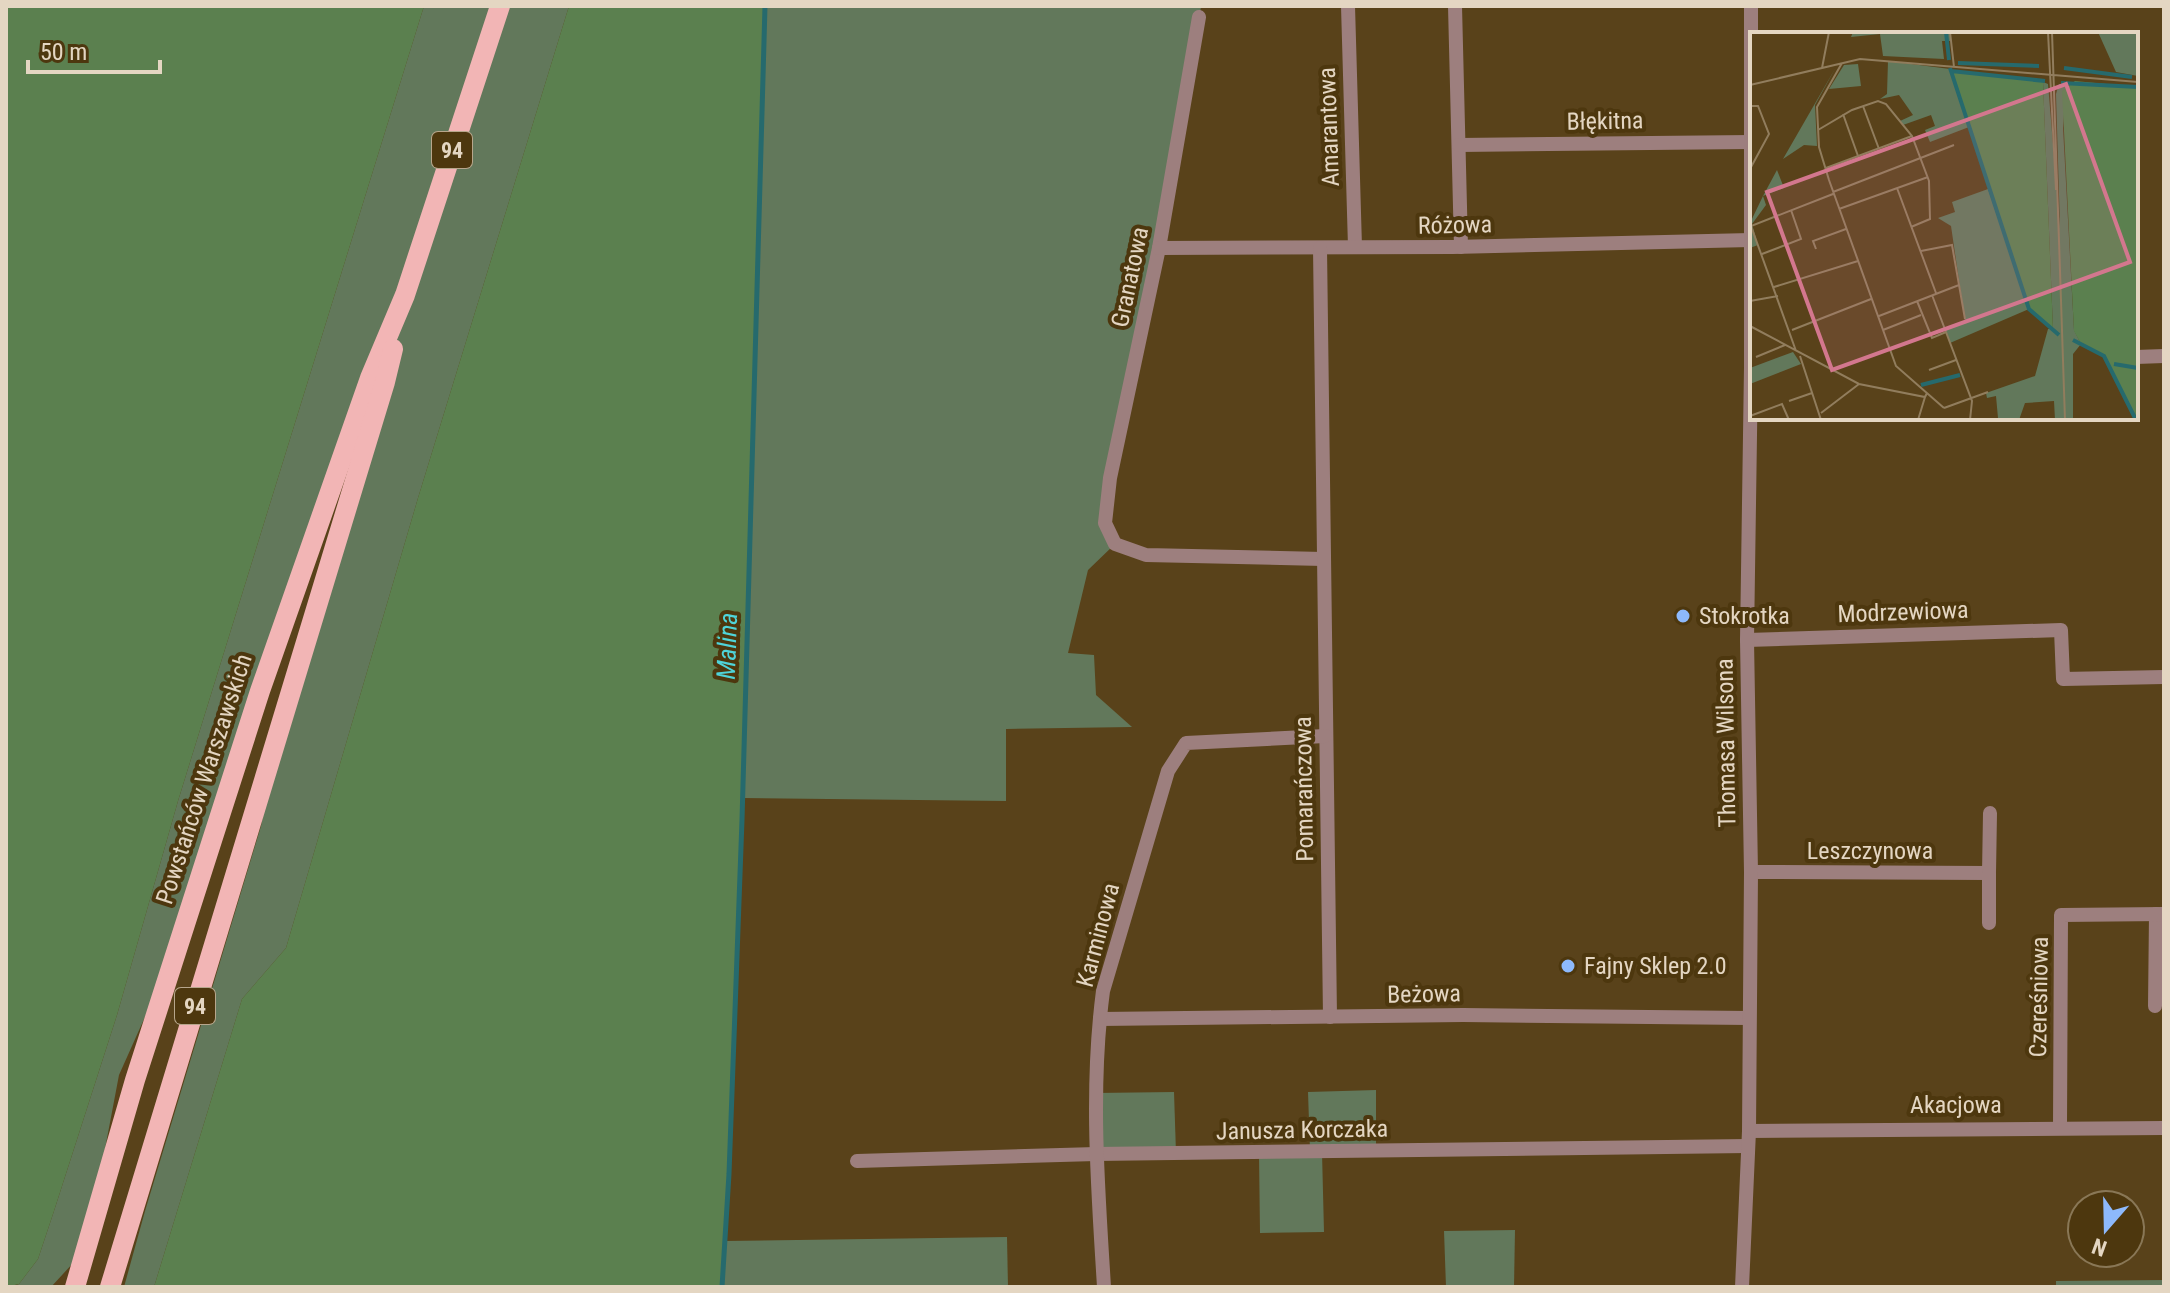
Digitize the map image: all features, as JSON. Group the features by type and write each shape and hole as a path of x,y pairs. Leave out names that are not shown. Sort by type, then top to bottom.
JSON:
{"main road":[{"name":"Powstańców Warszawskich","path":"75,1287 135,1080 260,691 370,378 405,295 500,6"},
{"name":"Powstańców Warszawskich","path":"110,1287 385,382 405,295"},
{"path":"66,1287 86,1249"}],"street":[{"name":"Amarantowa","path":"1348,6 1355,247"},
{"path":"1455,6 1461,247"},
{"name":"Thomasa Wilsona","path":"1751,6 1751,32"},
{"name":"Granatowa","path":"1199,17 1159,248 1110,478 1105,523 1115,544 1146,555 1323,559"},
{"name":"Błękitna","path":"1459,145 1750,142"},
{"name":"Różowa","path":"1159,248 1461,247 1750,240"},
{"name":"Pomarańczowa","path":"1320,248 1330,1017"},
{"path":"2138,357 2164,356"},
{"name":"Thomasa Wilsona","path":"1742,1287 1749,1138 1751,872 1747,640 1751,420"},
{"name":"Modrzewiowa","path":"1747,640 2061,630 2063,679 2164,677"},
{"name":"Karminowa","path":"1104,1287 1095,1100 1103,991 1168,771 1186,743 1325,736"},
{"path":"1989,923 1990,813"},
{"name":"Leszczynowa","path":"1751,872 1989,873"},
{"name":"Czereśniowa","path":"2060,1127 2061,915 2160,914 2155,1006"},
{"name":"Beżowa","path":"1100,1019 1463,1015 1749,1018"},
{"name":"Akacjowa","path":"1749,1138 2060,1127 2164,1128"},
{"name":"Janusza Korczaka","path":"857,1161 1749,1138"}],"green space":[{"path":"6,6 424,6 178,801 117,1015 54,1211 38,1259 19,1284 6,1287"},
{"path":"424,6 569,6 418,498 286,948 242,999 154,1287 124,1287 261,826 280,724 403,302 178,943 119,1075 86,1249 51,1287 11,1287 19,1284 38,1259 54,1211 117,1015 178,801"},
{"path":"569,6 765,6 742,820 722,1287 154,1287 242,999 286,948 418,498"},
{"path":"765,6 1348,6 1201,7 1107,505 1115,544 1088,570 1068,653 1094,655 1096,695 1132,727 1006,729 1006,801 743,798"},
{"path":"1376,1090 1376,1151 1322,1152 1324,1232 1260,1233 1259,1154 1310,1151 1308,1092"},
{"path":"1174,1092 1176,1153 1096,1154 1095,1093"},
{"path":"1515,1230 1514,1287 1446,1287 1444,1231"},
{"path":"1007,1237 1008,1287 722,1287 725,1241"},
{"path":"2164,1280 2164,1287 2056,1287 2056,1281"}],"waterway":[{"name":"Malina","path":"722,1287 742,820 765,6"}],"place":[{"name":"Stokrotka","path":"1683,616"},
{"name":"Fajny Sklep 2.0","path":"1568,966"}]}
